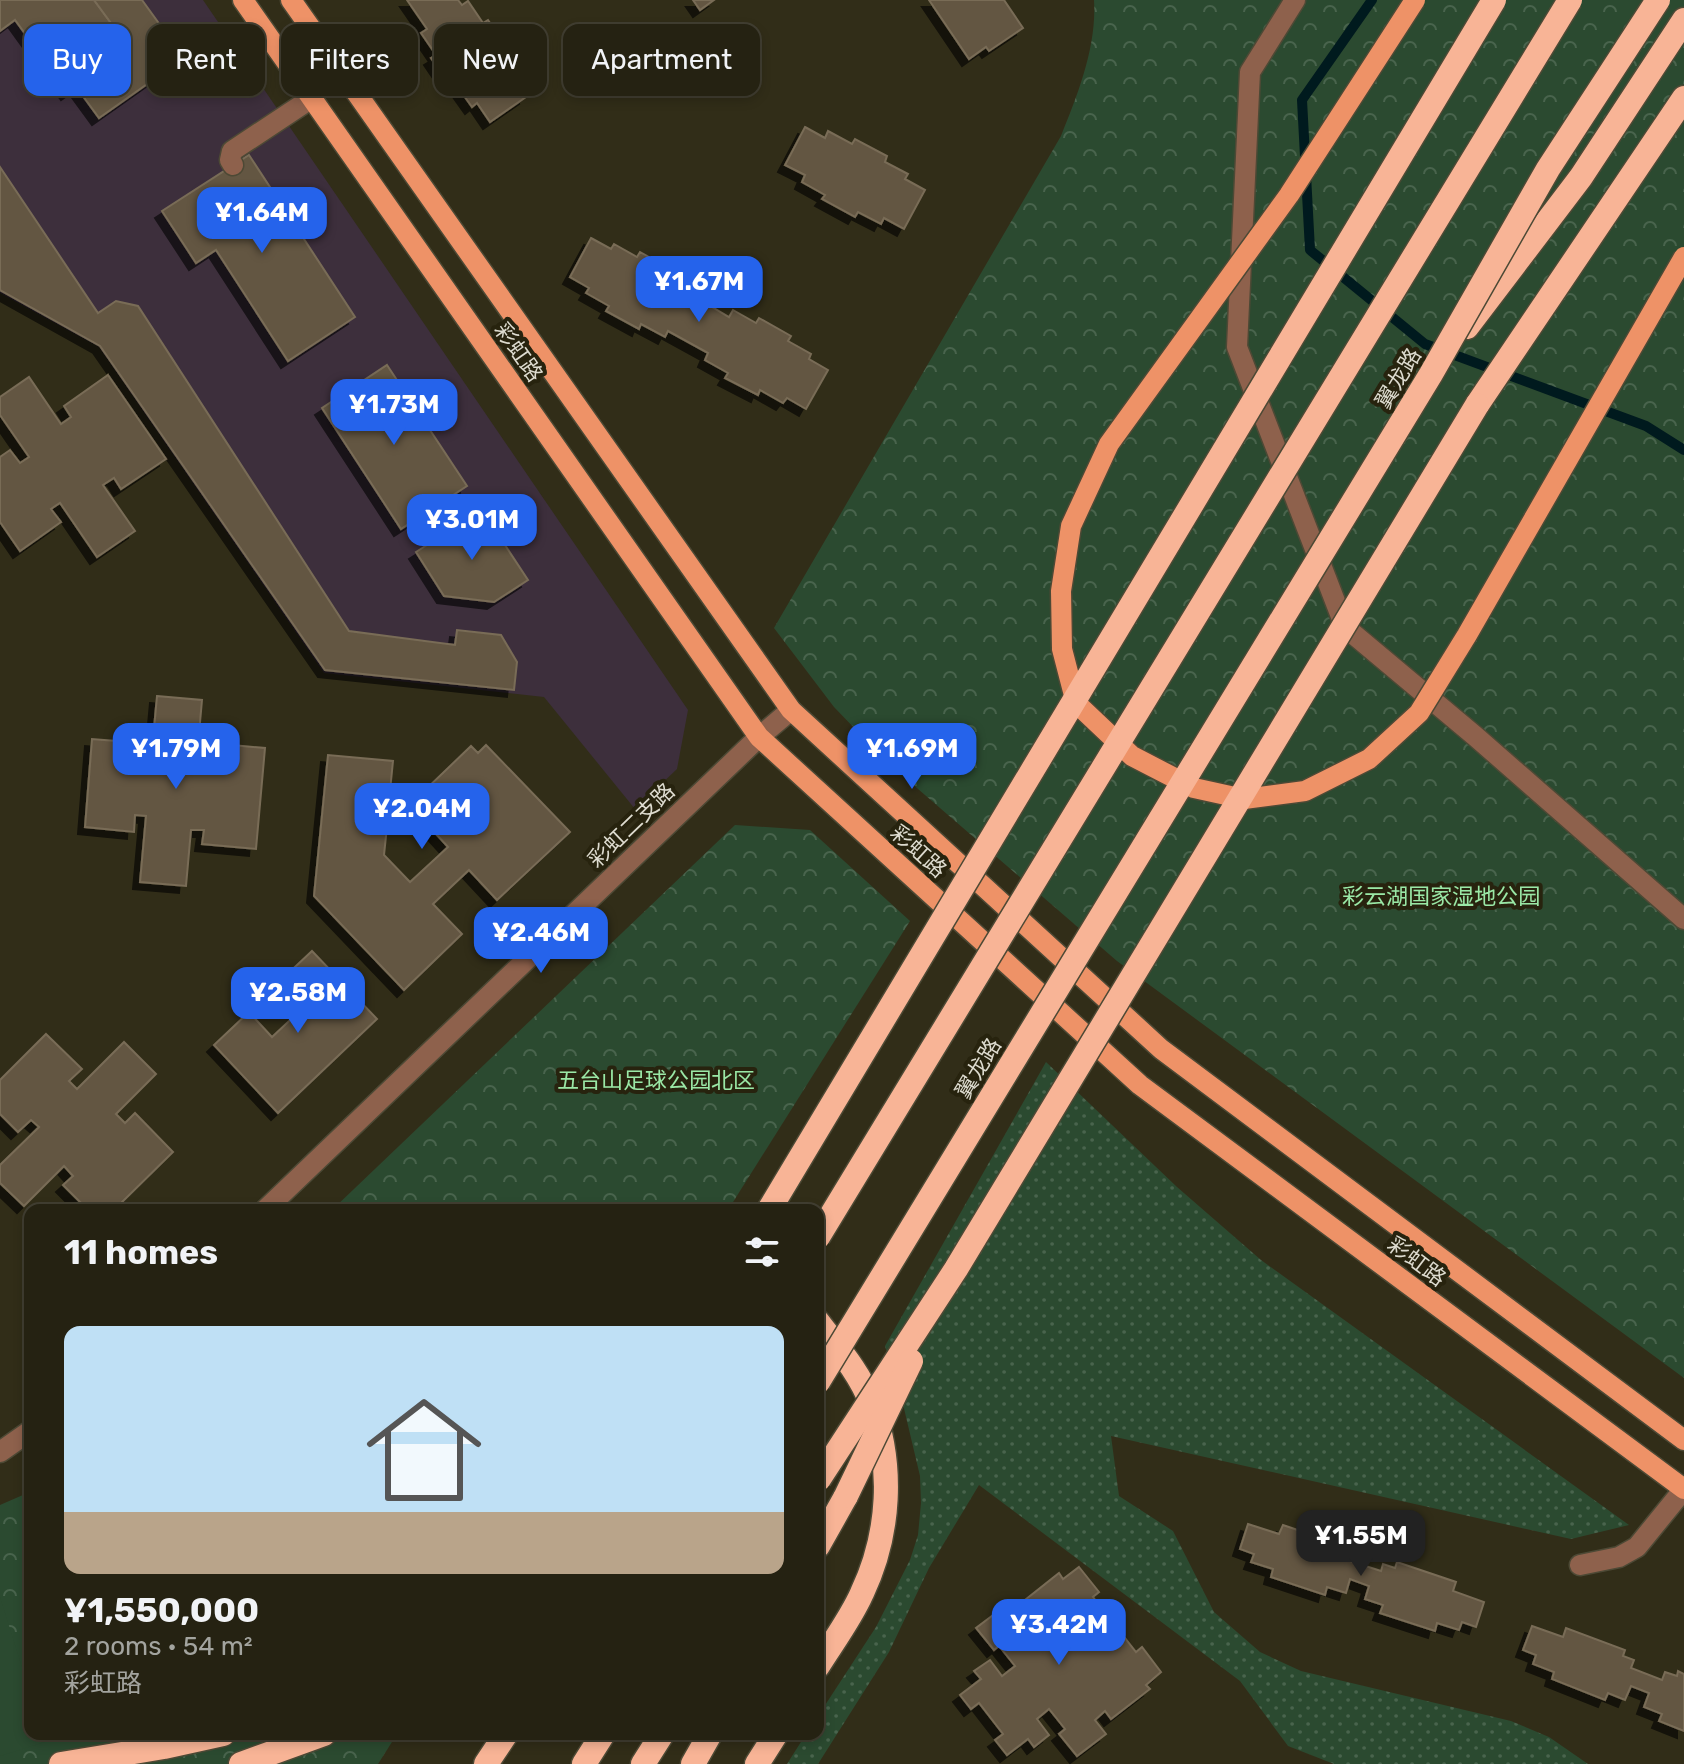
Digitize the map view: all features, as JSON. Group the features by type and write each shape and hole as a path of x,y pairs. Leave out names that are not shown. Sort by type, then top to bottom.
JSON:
{"highway":[{"path":"773,1204 1494,0"},
{"path":"824,1227 1570,0"},
{"name":"翼龙路","path":"824,1372 1431,374 1548,169 1658,0"},
{"path":"1431,374 1581,177 1684,20"},
{"path":"824,1472 956,1269 1477,405 1684,98"},
{"path":"824,1535 956,1269"},
{"path":"824,1330 849,1363 871,1402 883,1450 887,1496 878,1555 862,1595 824,1656"},
{"path":"61,1764 196,1740"},
{"path":"241,1764 307,1740"},
{"path":"486,1764 502,1740"},
{"path":"584,1764 599,1740"},
{"path":"643,1764 658,1740"},
{"path":"693,1764 707,1740"},
{"path":"757,1764 772,1740"}],"main road":[{"name":"彩虹路","path":"243,0 759,737 1140,1085 1684,1489"},
{"name":"彩虹路","path":"291,0 791,710 1161,1049 1684,1440"},
{"path":"1415,0 1289,195 1109,444 1071,526 1061,591 1062,649 1076,703 1132,756 1194,788 1244,799 1305,791 1369,759 1419,713 1684,257"}],"street":[{"path":"1295,0 1250,72 1237,347 1345,627 1684,919"},
{"path":"233,165 230,160 232,151 312,98"},
{"name":"彩虹二支路","path":"271,1204 759,737 791,710"},
{"path":"0,1452 24,1435"},
{"path":"1580,1565 1619,1557 1637,1547 1684,1489"}],"shaded area":[{"path":"0,0 203,0 219,24 147,24 147,96 265,96 265,91 688,710 677,769 635,809 544,697 324,673 99,347 0,293"}],"green space":[{"name":"彩云湖国家湿地公园","path":"1094,0 1684,0 1684,1378 1117,961 888,763 834,707 774,628 1061,136 1080,87 1089,52"},
{"name":"五台山足球公园北区","path":"735,825 810,830 910,921 732,1204 338,1204"},
{"path":"1046,1062 1177,1187 1261,1260 1629,1525 1571,1539 1111,1436 1119,1496 1173,1531 1214,1612 1260,1652 1301,1671 1511,1721 1549,1737 1588,1764 1334,1764 1288,1746 1240,1681 979,1485 929,1568 889,1652 818,1764 787,1764 802,1740 824,1740 824,1707 876,1627 910,1560 918,1535 920,1476 885,1346"},
{"path":"23,1495 24,1740 393,1740 378,1764 0,1764 0,1505"},
{"path":"0,1597 24,1674 24,1740 45,1742 0,1756"}],"building":[{"path":"0,0 94,0 112,24 24,24 24,32 15,20 0,31"},
{"path":"94,0 142,0 159,24 147,24 147,84 131,95 131,24 112,24"},
{"path":"407,0 458,0 462,5 468,1 483,23 488,20 491,24 434,24 434,52 421,33 427,29"},
{"path":"693,0 714,0 700,10"},
{"path":"929,0 1004,0 1023,28 989,51 986,47 969,59"},
{"path":"83,96 130,96 99,118"},
{"path":"464,96 526,97 490,122 477,103 472,107"},
{"path":"805,127 825,138 828,131 852,144 855,139 887,156 885,162 908,174 905,179 925,190 904,229 884,218 881,224 858,212 855,217 822,199 825,195 802,182 805,175 785,165"},
{"path":"249,155 355,317 288,361 216,250 196,263 162,211"},
{"path":"0,167 98,313 116,301 138,306 349,631 455,645 457,630 501,635 517,662 514,690 325,670 100,346 0,290"},
{"path":"591,238 611,249 614,244 637,257 640,252 672,270 669,274 692,287 689,293 729,317 733,310 756,323 759,318 791,336 788,341 811,354 809,359 828,370 806,409 787,398 783,403 760,390 758,395 725,378 728,373 705,360 708,353 668,331 665,337 641,324 639,329 606,311 609,306 586,293 589,288 570,277"},
{"path":"387,365 467,486 401,529 322,408"},
{"path":"108,375 166,459 121,489 114,478 103,485 135,531 97,557 60,503 51,509 61,522 20,551 0,522 0,457 10,450 20,463 29,457 0,415 0,397 29,377 61,424 71,417 64,406"},
{"path":"482,510 528,580 494,602 444,596 416,552"},
{"path":"157,696 202,700 197,756 210,757 211,743 265,748 256,849 202,844 204,830 191,830 186,886 140,882 146,816 135,815 134,832 85,827 92,739 142,743 140,760 151,761"},
{"path":"486,745 570,832 497,900 469,870 433,904 462,934 404,990 314,896 328,755 393,761 390,791 421,794 471,746 478,753","holes":["389,808 415,811 448,847 410,882 384,855"]},
{"path":"312,951 377,1019 278,1113 214,1045 249,1012 272,1037 304,1007 280,981"},
{"path":"46,1034 82,1069 69,1081 77,1089 124,1042 156,1074 116,1114 125,1123 135,1113 173,1152 120,1204 82,1204 63,1185 73,1176 64,1166 24,1206 0,1183 0,1165 39,1127 31,1120 18,1132 0,1114 0,1080"},
{"path":"1248,1524 1279,1534 1283,1525 1342,1545 1341,1549 1352,1553 1350,1561 1381,1571 1383,1564 1395,1568 1397,1562 1456,1582 1453,1591 1484,1602 1476,1627 1462,1622 1459,1630 1437,1623 1435,1631 1380,1613 1383,1605 1365,1599 1369,1586 1350,1579 1346,1593 1327,1587 1325,1595 1271,1577 1273,1569 1251,1562 1254,1554 1240,1549"},
{"path":"1079,1567 1099,1592 1093,1597 1136,1652 1142,1647 1161,1672 1146,1685 1150,1689 1111,1719 1105,1711 1095,1720 1106,1734 1077,1756 1059,1734 1065,1729 1049,1709 1037,1719 1049,1735 1034,1747 1028,1739 1007,1755 995,1740 1003,1734 979,1703 971,1709 960,1695 981,1679 974,1671 990,1660 1002,1676 1015,1666 999,1646 994,1650 976,1628 1005,1606 1016,1619 1026,1612 1020,1604 1059,1573 1063,1579"},
{"path":"1532,1626 1563,1637 1566,1628 1625,1650 1623,1656 1634,1660 1631,1668 1662,1680 1665,1672 1677,1676 1678,1671 1684,1674 1684,1731 1659,1721 1662,1714 1644,1707 1649,1693 1631,1686 1625,1700 1608,1693 1605,1700 1552,1679 1554,1672 1533,1664 1536,1655 1523,1650"}],"waterway":[{"path":"1372,0 1302,100 1310,250 1425,344 1646,426 1684,450"}]}
